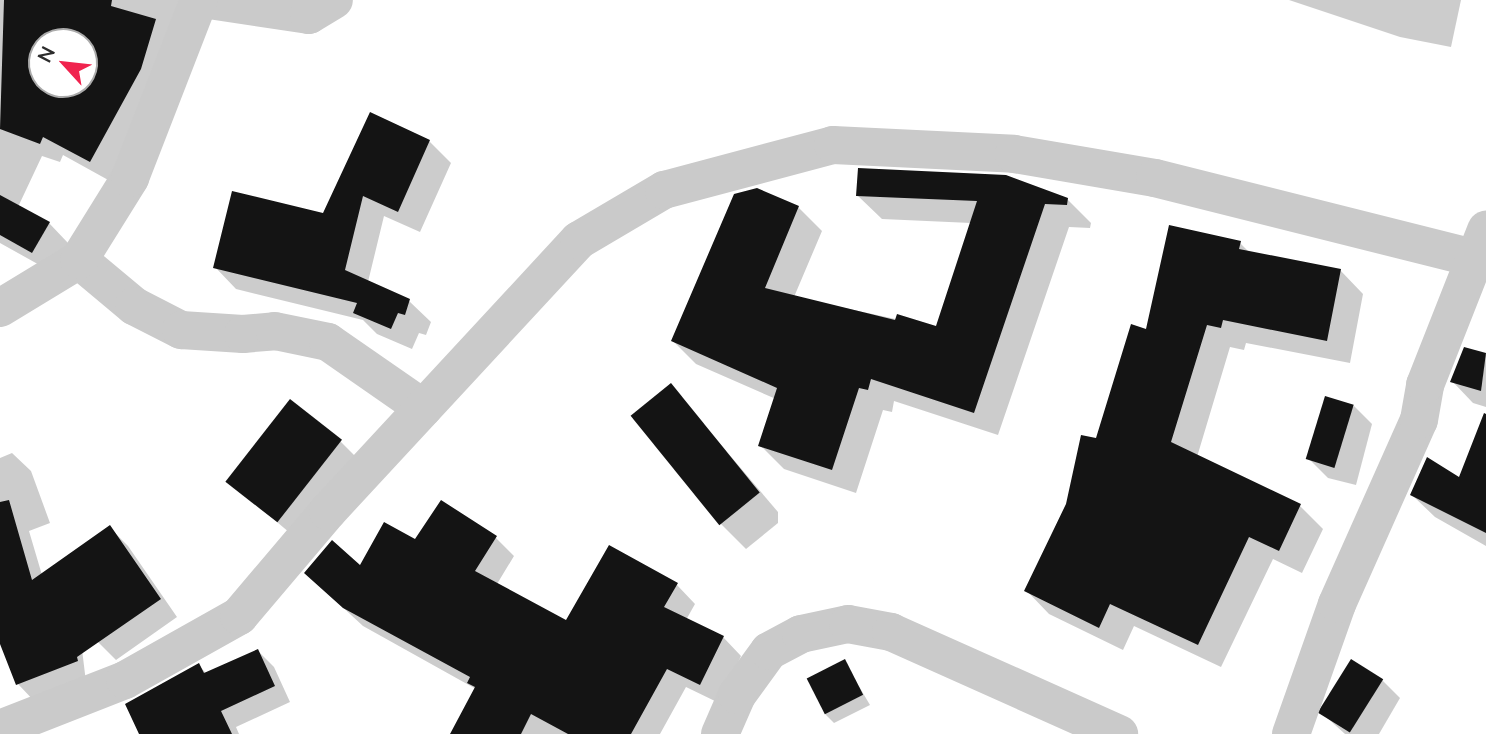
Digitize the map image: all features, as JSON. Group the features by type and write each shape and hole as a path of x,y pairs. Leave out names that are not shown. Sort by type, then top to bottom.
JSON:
{"street":[{"path":"0,308 79,260 130,178 199,0"},
{"path":"209,0 309,15 334,0"},
{"path":"0,729 124,680 239,616 423,408 579,240 664,190 833,145 1014,154 1155,178 1480,244 1425,385 1419,420 1336,604 1292,734"},
{"path":"79,260 134,306 181,330 243,334 275,331 328,342 423,408"},
{"path":"720,734 737,695 769,651 801,634 848,624 891,632 1119,734"}],"building":[{"path":"4,0 112,0 111,6 156,19 141,69 90,162 43,137 40,144 0,129"},
{"path":"370,112 430,140 398,212 363,196 345,270 410,299 405,315 398,313 391,329 353,313 357,303 213,268 232,191 323,213"},
{"path":"858,168 1006,175 1068,198 1067,205 1045,204 974,413 871,379 868,390 859,388 832,470 758,446 777,388 671,341 734,194 757,188 799,206 765,288 895,320 897,314 936,326 977,201 856,196"},
{"path":"0,195 50,222 32,253 0,235"},
{"path":"1169,225 1241,241 1239,249 1341,269 1327,341 1223,320 1221,328 1207,325 1171,442 1301,504 1279,551 1249,537 1198,645 1110,604 1099,628 1024,591 1066,504 1081,435 1096,438 1131,324 1146,329"},
{"path":"1464,347 1486,353 1481,391 1450,382"},
{"path":"671,383 760,493 719,525 631,416"},
{"path":"1325,396 1354,405 1334,468 1306,459"},
{"path":"290,399 342,440 277,522 225,482"},
{"path":"1484,413 1486,533 1410,495 1427,457 1459,477"},
{"path":"9,500 32,580 110,525 161,599 77,657 78,661 16,685 0,644 0,502"},
{"path":"441,500 497,536 475,571 566,620 609,545 678,583 664,607 724,636 700,685 667,669 631,734 568,734 531,714 521,734 450,734 475,687 467,683 470,677 343,608 304,573 332,540 360,565 384,522 415,539"},
{"path":"258,649 275,686 221,711 232,734 139,734 125,704 199,663 204,673"},
{"path":"845,659 863,695 825,714 807,679"},
{"path":"1351,659 1383,679 1350,733 1318,712"}]}
